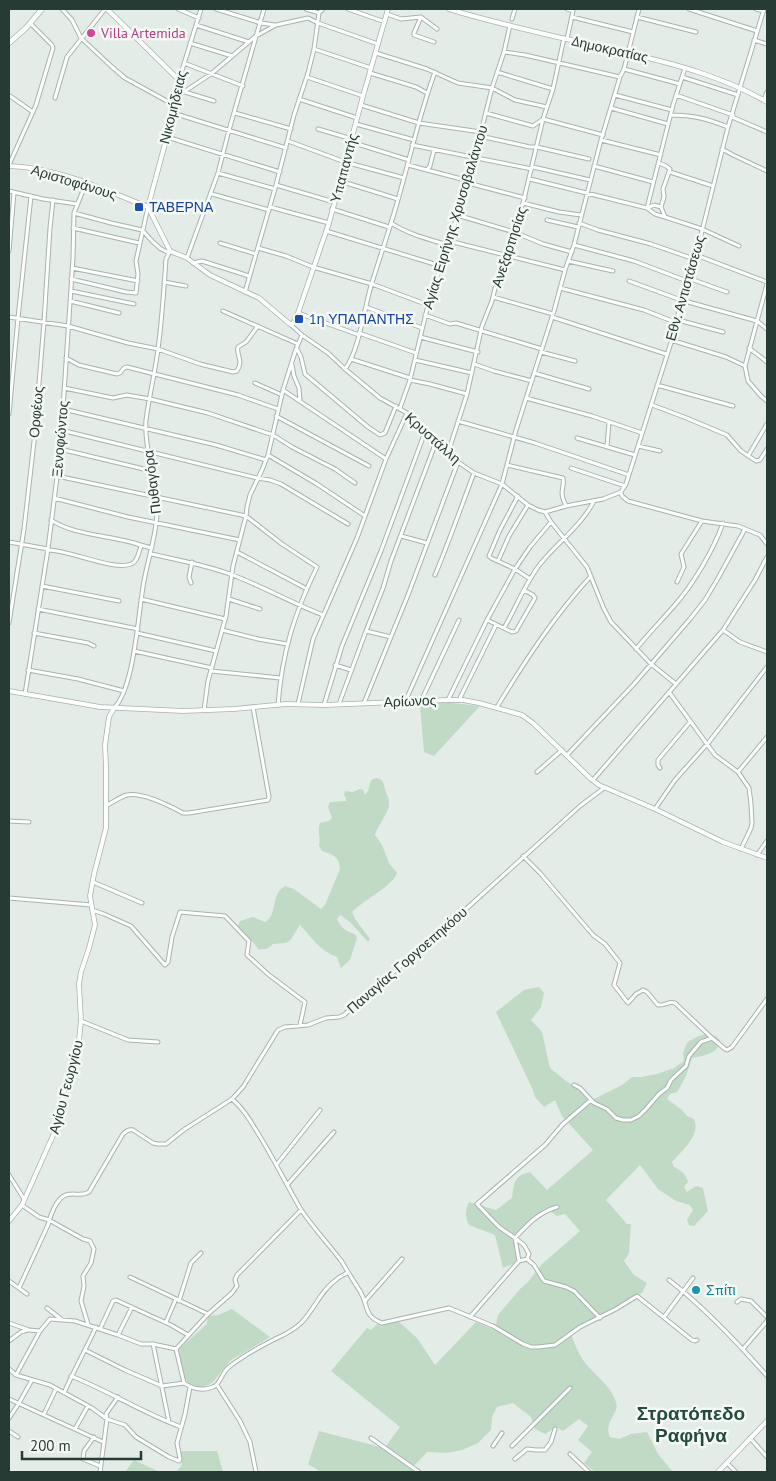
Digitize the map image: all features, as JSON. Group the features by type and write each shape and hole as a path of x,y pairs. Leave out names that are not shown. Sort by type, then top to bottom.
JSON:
{"main road":[{"path":"9,43 42,9"}],"street":[{"path":"62,9 76,26 81,38 126,78 175,106"},
{"path":"55,98 67,57 106,9 179,80"},
{"path":"178,9 199,18"},
{"name":"Νικομήδειας","path":"148,207 175,106 179,80 201,9"},
{"path":"216,9 261,23 276,25"},
{"path":"187,258 212,194 264,9"},
{"path":"306,9 319,13"},
{"path":"176,97 211,74 256,36 276,25 308,18 323,9"},
{"path":"348,9 385,22"},
{"name":"Υπαπαντής","path":"291,325 298,313 329,223 388,9"},
{"name":"Δημοκρατίας","path":"449,9 685,68 717,78 765,101"},
{"path":"510,25 515,9"},
{"name":"Ανεξαρτησίας","path":"448,453 467,394 482,331 497,280 503,271 508,245 525,198 541,127 572,17 573,11 567,9"},
{"path":"405,702 502,484 514,437 572,252 601,140 624,68 639,9"},
{"path":"689,9 757,31"},
{"path":"756,9 764,10"},
{"name":"Εθν. Αντιστάσεως","path":"621,492 625,486 652,405 677,321 681,300 696,255 722,148 764,10"},
{"path":"244,292 270,208 290,129 314,49 319,13"},
{"path":"387,14 401,18 421,17 436,29"},
{"path":"421,17 414,35 434,42"},
{"path":"572,17 633,32"},
{"path":"637,17 696,32"},
{"path":"308,18 378,44"},
{"path":"9,166 33,112 53,48 30,23"},
{"path":"196,25 250,42"},
{"name":"Αγίας Ειρήνης Χρυσοβαλάντου","path":"296,349 301,357 305,374 368,427 380,435 384,434 410,379 425,315 468,182 510,25"},
{"path":"754,40 767,44"},
{"path":"190,43 233,56"},
{"path":"314,49 371,68"},
{"path":"504,52 620,77"},
{"path":"376,53 436,72 458,83 492,88 515,100 547,107"},
{"path":"184,63 243,86"},
{"path":"624,68 680,84"},
{"path":"646,208 685,68"},
{"path":"346,370 359,334 427,93 436,72"},
{"path":"497,72 553,89"},
{"path":"370,73 416,87 427,93"},
{"path":"682,76 738,95"},
{"path":"306,77 363,96"},
{"path":"184,92 214,101"},
{"path":"765,101 767,92"},
{"path":"615,95 672,110"},
{"path":"676,95 733,116 767,132"},
{"path":"10,96 33,112"},
{"path":"299,100 357,118"},
{"path":"361,105 419,123 481,134 530,147 538,147 589,159"},
{"path":"611,108 668,124"},
{"path":"173,113 286,148"},
{"path":"235,113 290,129"},
{"path":"486,113 541,127"},
{"path":"671,115 694,116 728,127"},
{"path":"533,126 543,120 603,135"},
{"path":"356,124 414,140"},
{"path":"318,129 409,160"},
{"path":"167,137 280,172"},
{"path":"601,140 661,155"},
{"path":"288,141 345,162 404,178"},
{"path":"412,145 590,180"},
{"path":"722,148 733,156 767,171"},
{"path":"427,170 430,166 434,150"},
{"path":"659,163 668,168 670,172 713,186"},
{"path":"408,165 525,198"},
{"name":"Αριστοφάνους","path":"9,166 37,169 86,183 148,207"},
{"path":"594,166 653,182"},
{"path":"664,217 661,207 664,197 663,189 670,172"},
{"path":"218,173 334,202"},
{"path":"530,179 646,208 655,214 702,229 739,246"},
{"path":"340,181 398,199"},
{"name":"Ξενοφώντος","path":"24,695 42,586 62,430 74,213 86,183"},
{"path":"9,191 77,204"},
{"path":"9,252 14,192"},
{"path":"212,194 329,223"},
{"path":"9,414 31,196"},
{"name":"Ορφέως","path":"9,624 21,544 34,433 50,228 54,200"},
{"path":"523,203 559,212 581,215"},
{"path":"71,279 134,293 137,292 138,273 136,261 148,207"},
{"path":"148,207 169,252"},
{"path":"646,208 661,207"},
{"path":"332,209 400,228 412,234 565,270"},
{"path":"74,213 111,224 142,230 153,242 169,252"},
{"path":"457,215 572,252"},
{"path":"547,220 578,225 651,244 694,260"},
{"path":"73,228 140,243"},
{"path":"326,231 441,266"},
{"path":"220,243 256,254"},
{"path":"574,244 634,261 727,292"},
{"path":"258,248 286,256 313,267 372,284 428,305"},
{"name":"Κρυστάλλη","path":"169,252 187,258 210,275 266,303 302,335 328,353 380,398 407,413 458,462 474,473 502,484 528,505 545,512"},
{"name":"Πυθαγόρα","path":"114,708 124,691 131,668 144,579 157,522 157,498 146,429 158,350 166,259 169,252"},
{"path":"696,255 767,283 745,366 748,382 767,401"},
{"path":"194,263 201,260 249,276"},
{"path":"568,261 613,271"},
{"path":"72,268 138,281"},
{"path":"628,281 681,300 757,321 767,329"},
{"path":"164,282 186,286"},
{"path":"364,282 370,291"},
{"path":"560,288 723,332"},
{"path":"70,291 134,304"},
{"path":"493,297 553,315 666,354"},
{"path":"70,301 119,313"},
{"path":"366,308 422,328"},
{"path":"223,311 298,344"},
{"path":"298,313 416,353"},
{"path":"425,315 575,361"},
{"path":"9,317 68,326 158,350 200,364 231,371 237,370 240,365 238,347 246,342 258,326"},
{"path":"204,710 211,669 225,619 232,575 250,495 268,455 283,390 302,335"},
{"path":"420,337 478,352"},
{"path":"671,340 719,355 745,366"},
{"path":"749,348 767,362"},
{"path":"66,358 79,365 117,374 127,367 238,395 278,409"},
{"path":"351,359 410,379 467,394"},
{"path":"414,360 472,372"},
{"path":"291,364 299,388 300,401"},
{"path":"474,364 532,381"},
{"path":"534,373 589,388"},
{"path":"255,383 282,396"},
{"path":"657,385 733,406"},
{"path":"64,388 112,398 127,395 208,413 273,435 292,447 336,469 355,483"},
{"path":"283,390 386,459"},
{"path":"526,398 642,433"},
{"path":"652,405 727,435 741,451 757,462 767,449"},
{"path":"63,408 216,445 266,460"},
{"path":"298,704 313,639 366,516 386,459 407,413"},
{"path":"276,416 370,466"},
{"path":"458,421 629,474"},
{"path":"607,447 609,422"},
{"path":"748,456 767,424"},
{"path":"62,430 281,484 348,524"},
{"path":"324,705 335,665 381,551 425,432"},
{"path":"577,438 635,455"},
{"path":"339,704 436,442"},
{"path":"638,446 660,451"},
{"path":"60,449 152,471"},
{"path":"268,455 366,516"},
{"path":"364,703 458,462"},
{"path":"507,465 563,478 561,494 566,506"},
{"path":"571,468 625,486"},
{"path":"435,575 474,473"},
{"path":"57,476 246,516 282,544 317,567 300,606 287,644 280,678 278,705"},
{"path":"676,684 651,664 611,622 587,567 545,512 621,492 622,496 628,501 745,529 760,535 767,544"},
{"path":"518,496 489,554 490,558 515,569 530,580"},
{"path":"54,498 128,517 240,540"},
{"path":"504,628 540,564 591,508 595,500"},
{"path":"498,561 509,536 528,505"},
{"path":"51,520 61,526 152,548"},
{"path":"677,582 684,567 681,554 702,520"},
{"path":"448,700 487,620 515,569 551,522"},
{"path":"636,649 684,594 719,535 723,523"},
{"path":"567,755 612,708 705,600 745,529"},
{"path":"401,536 427,543"},
{"path":"9,542 60,551 110,564 126,565 134,562 141,546"},
{"path":"237,552 307,589"},
{"path":"151,554 192,562 232,575 323,615"},
{"path":"592,781 722,630 755,580 767,557"},
{"path":"191,583 189,580 192,562"},
{"path":"496,707 560,611 591,576"},
{"path":"42,586 119,601"},
{"path":"487,620 514,632 516,631 534,600 534,596 524,590"},
{"path":"141,599 225,619"},
{"path":"228,599 260,610"},
{"path":"38,609 216,651"},
{"path":"421,701 459,620"},
{"path":"459,700 496,625"},
{"path":"222,630 287,644"},
{"path":"722,630 740,642 767,652"},
{"path":"366,631 391,637"},
{"path":"34,633 80,641 94,646"},
{"path":"134,651 211,669 280,678"},
{"path":"335,665 351,670"},
{"path":"656,808 675,780 767,667"},
{"path":"28,670 78,679 124,691"},
{"name":"Αρίωνος","path":"9,691 100,707 183,711 298,704 324,705 448,700 459,700 496,707 517,712 526,717 592,781 604,788 656,808 717,840 767,858"},
{"path":"669,692 715,756 738,772 749,788 751,828 741,849"},
{"path":"106,806 130,795 149,798 189,813 268,800 253,707"},
{"name":"Αγίου Γεωργίου","path":"9,1221 22,1204 55,1131 69,1071 80,1040 79,984 93,935 95,918 92,908 93,882 105,834 106,819 106,734 108,717 114,708"},
{"path":"660,768 658,760 690,722"},
{"path":"738,772 767,737"},
{"path":"537,772 562,750"},
{"name":"Παναγίας Γοργοεπηκόου","path":"19,1288 48,1226 50,1214 64,1195 86,1194 92,1188 126,1131 133,1130 158,1144 166,1144 185,1129 232,1099 243,1087 278,1030 285,1026 308,1025 326,1018 344,1015 465,910 580,806 604,788"},
{"path":"9,821 29,822"},
{"path":"757,854 767,841"},
{"path":"523,856 593,935 605,944 620,963 614,985 628,1003 636,994 643,990 658,1005 675,1003 727,1050 730,1049 767,999"},
{"path":"93,882 142,903"},
{"path":"9,898 92,908 131,926 164,965 168,962 172,937 180,912 225,916 249,941 247,955 269,975 305,1002 300,1025"},
{"path":"81,1021 128,1040 158,1042"},
{"path":"574,1085 580,1088 590,1100 607,1109 616,1118 631,1120 639,1116 686,1066 689,1056 700,1042 712,1038"},
{"path":"232,1099 240,1106 277,1164 301,1210 343,1264 365,1301 366,1309 373,1320 382,1323 445,1308 452,1309 493,1326 523,1344 538,1347 555,1345 580,1327 638,1296 692,1340 697,1340"},
{"path":"527,1259 529,1254 524,1245 499,1227 477,1204 545,1145 590,1100"},
{"path":"277,1164 320,1110"},
{"path":"287,1184 334,1132"},
{"path":"9,1175 24,1199"},
{"path":"22,1204 40,1217 88,1240 94,1246 91,1263 83,1276 84,1286 81,1301 88,1325"},
{"path":"514,1238 548,1209 557,1207"},
{"path":"176,1349 208,1314 235,1289 237,1286 235,1280 237,1275 301,1210"},
{"path":"514,1238 520,1261"},
{"path":"166,1322 178,1300 191,1262 201,1253"},
{"path":"365,1301 402,1258"},
{"path":"470,1317 520,1261 527,1259"},
{"path":"527,1259 534,1265 544,1281 574,1291 600,1318"},
{"path":"86,1350 162,1386 184,1383 190,1387 203,1390 217,1385 224,1371 241,1358 300,1325 326,1290 337,1279 347,1273"},
{"path":"130,1277 208,1314"},
{"path":"664,1317 693,1278"},
{"path":"669,1280 683,1291 743,1349 767,1375"},
{"path":"9,1281 27,1294"},
{"path":"737,1302 742,1299 751,1301 767,1317"},
{"path":"100,1329 114,1300 117,1300 166,1322 188,1335"},
{"path":"118,1334 132,1307"},
{"path":"47,1308 62,1319"},
{"path":"16,1375 40,1331 50,1319 75,1321 118,1334 141,1344 153,1344 176,1349"},
{"path":"743,1349 767,1321"},
{"path":"9,1322 29,1330 40,1331"},
{"path":"64,1393 96,1327"},
{"path":"9,1342 21,1332 29,1330"},
{"path":"153,1344 170,1423"},
{"path":"176,1349 184,1383"},
{"path":"9,1369 16,1375 47,1383 107,1419 124,1425 136,1437 179,1461 176,1443 190,1387"},
{"path":"72,1376 181,1427"},
{"path":"9,1418 32,1380"},
{"path":"217,1385 240,1421 250,1442 256,1472"},
{"path":"512,1446 570,1388"},
{"path":"44,1414 56,1389"},
{"path":"100,1472 106,1416 118,1397"},
{"path":"9,1399 103,1442"},
{"path":"75,1429 88,1406"},
{"path":"718,1472 767,1421"},
{"path":"515,1459 527,1449 545,1450 551,1442 555,1429"},
{"path":"9,1432 18,1437"},
{"path":"493,1446 502,1433"},
{"path":"94,1438 84,1451 84,1459 100,1466"},
{"path":"371,1438 420,1472"},
{"path":"750,1438 767,1457"},
{"path":"570,1454 589,1472"},
{"path":"727,1463 736,1472"}],"green space":[{"path":"439,703 480,706 434,756 424,752 420,706"},
{"path":"380,779 383,783 389,805 375,835 382,845 389,863 397,873 390,883 352,912 370,939 368,942 350,922 340,915 337,919 340,925 355,934 357,938 350,960 341,968 337,957 321,948 300,925 288,942 273,944 266,949 258,949 238,926 240,921 253,917 265,922 269,919 272,915 277,894 285,886 294,889 321,909 325,905 340,865 337,859 322,851 319,846 320,823 329,821 332,818 328,807 330,802 346,801 345,791 353,792 360,789 363,790 365,795 371,780"},
{"path":"539,987 544,993 541,1007 531,1020 542,1032 550,1068 579,1089 588,1099 594,1099 622,1085 632,1077 657,1074 674,1068 684,1061 683,1053 687,1043 699,1036 708,1034 720,1040 719,1045 714,1051 692,1058 686,1076 677,1092 670,1094 667,1099 687,1116 694,1119 695,1131 693,1137 672,1162 674,1167 686,1177 688,1182 684,1187 687,1192 696,1186 703,1188 708,1211 694,1226 689,1225 687,1220 693,1210 690,1205 676,1201 658,1189 640,1165 606,1200 627,1224 631,1224 629,1253 624,1261 634,1275 647,1283 642,1293 570,1332 583,1360 614,1396 617,1406 609,1426 610,1437 619,1439 631,1434 647,1432 658,1454 673,1472 595,1472 584,1463 592,1452 578,1440 588,1426 579,1419 563,1431 556,1427 545,1434 535,1429 531,1417 513,1403 497,1407 492,1417 491,1430 478,1443 462,1450 446,1453 427,1452 414,1466 386,1446 400,1427 331,1371 367,1328 371,1330 378,1323 387,1324 398,1321 417,1338 435,1365 476,1322 495,1330 498,1315 520,1289 542,1264 580,1231 565,1214 557,1216 545,1208 515,1235 521,1254 513,1264 503,1268 495,1235 469,1225 466,1216 469,1202 496,1210 512,1198 516,1181 525,1173 530,1172 547,1190 593,1150 562,1116 555,1100 544,1107 535,1097 496,1012 524,990"},
{"path":"232,1309 270,1337 231,1360 213,1382 201,1387 192,1385 185,1378 179,1349 207,1324 208,1316 218,1315"},
{"path":"319,1431 384,1448 415,1472 321,1472 308,1464"},
{"path":"178,1451 217,1451 223,1472 176,1472 182,1465"},
{"path":"134,1460 160,1472 125,1472"}],"place":[{"name":"Villa Artemida","path":"91,33"},
{"name":"ΤΑΒΕΡΝΑ","path":"139,207"},
{"name":"1η ΥΠΑΠΑΝΤΗΣ","path":"299,319"},
{"name":"Σπίτι","path":"696,1290"}],"district":[{"name":"Στρατόπεδο Ραφήνα","path":"691,1424"}]}
